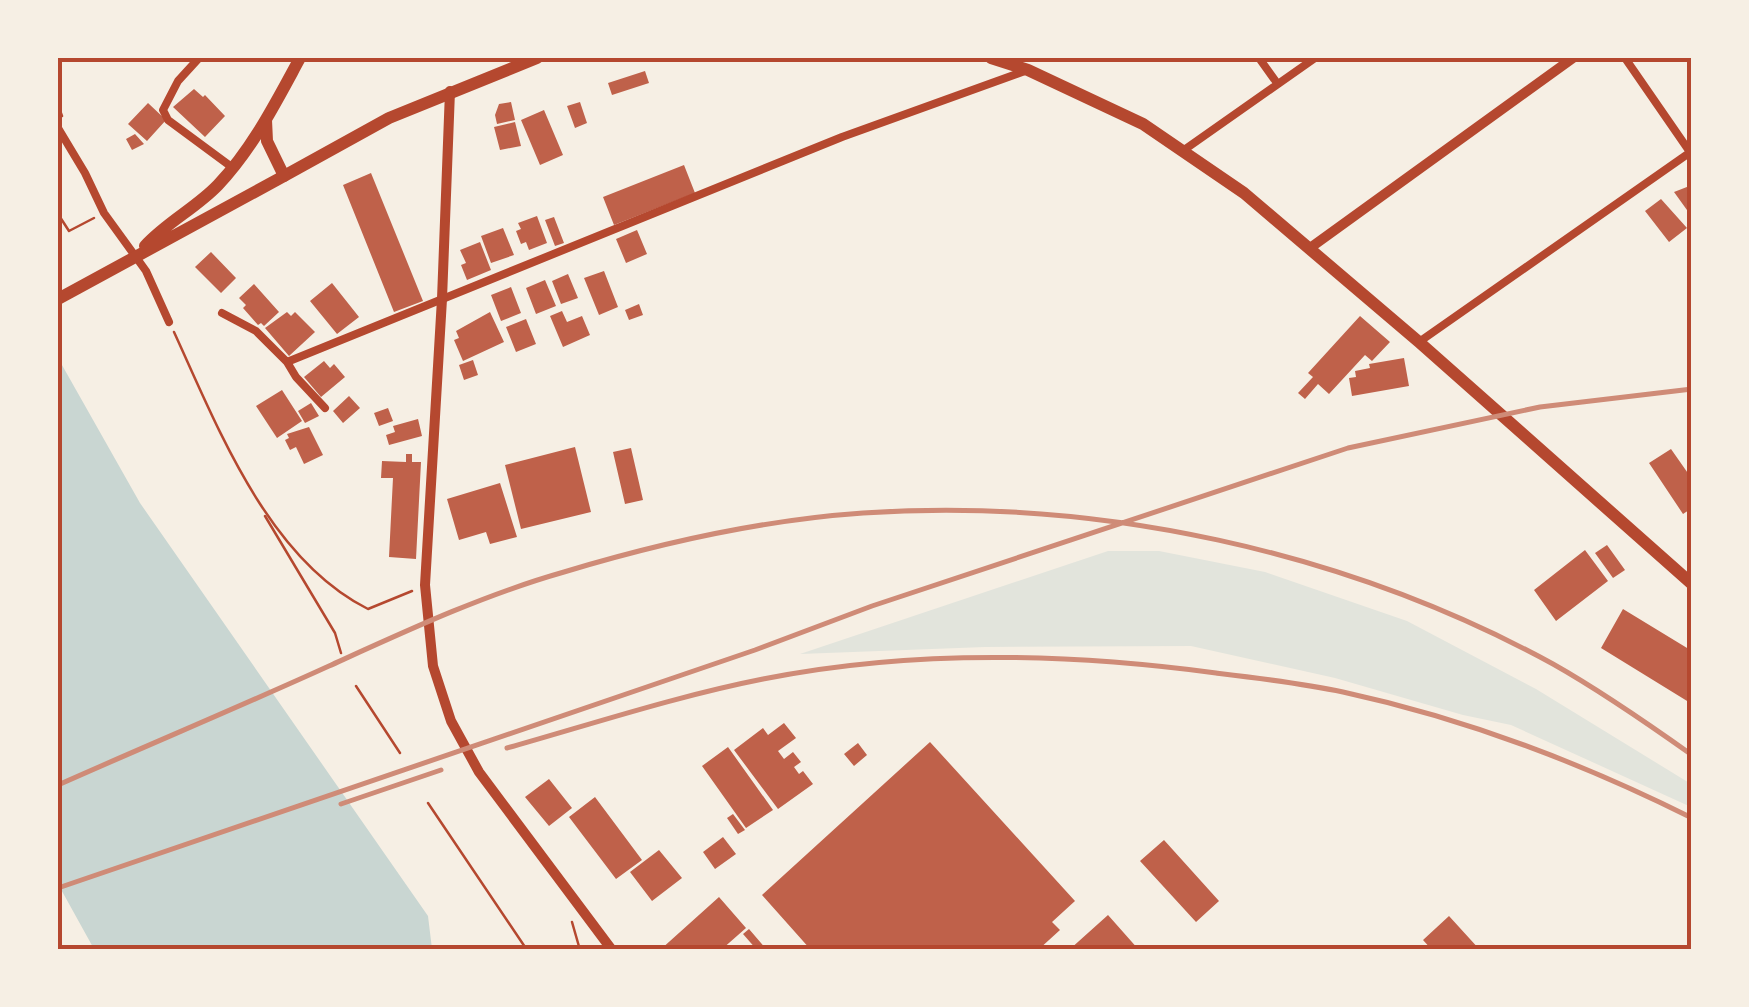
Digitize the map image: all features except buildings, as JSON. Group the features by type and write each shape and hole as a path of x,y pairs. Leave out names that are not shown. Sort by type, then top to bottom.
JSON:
{"main road":[{"path":"137,255 160,230 204,199 233,168 266,120 300,58"},
{"path":"58,299 388,118 537,58"},
{"path":"991,58 1028,70 1143,124 1184,150 1310,248 1688,575"},
{"path":"266,120 267,142 284,176"}],"street":[{"path":"199,58 178,81 162,110 168,120 233,168"},
{"path":"1259,58 1277,83"},
{"path":"1184,150 1315,58"},
{"path":"1310,248 1573,58"},
{"path":"1420,342 1691,152 1625,58"},
{"path":"288,362 842,137 1028,70"},
{"path":"450,91 425,586 434,666 442,698 480,772 612,950"},
{"path":"58,128 86,173 104,213 137,255 169,322"},
{"path":"222,314 256,331 288,362 296,377 325,408"}],"path":[{"path":"58,214 69,231 104,213"},
{"path":"169,322 262,510 335,633 342,653"},
{"path":"262,510 316,572 368,609 425,586"},
{"path":"356,686 400,754"},
{"path":"428,803 528,950"}],"shaded area":[{"path":"58,358 140,503 428,916 432,949 94,949 58,884"},
{"path":"1108,551 1159,551 1265,572 1407,621 1536,689 1691,784 1691,807 1511,725 1335,678 1191,646 985,647 800,654"}],"railway":[{"path":"58,888 755,650 872,606 1348,448 1540,407 1692,389"},
{"path":"58,785 416,627 534,581 637,552 749,527 825,516 952,510 1130,524 1218,540 1306,562 1391,590 1474,624 1553,664 1692,755"},
{"path":"507,748 699,694 819,669 989,657 1103,661 1280,681 1388,703 1521,744 1692,818"},
{"path":"341,804 441,770"}]}
